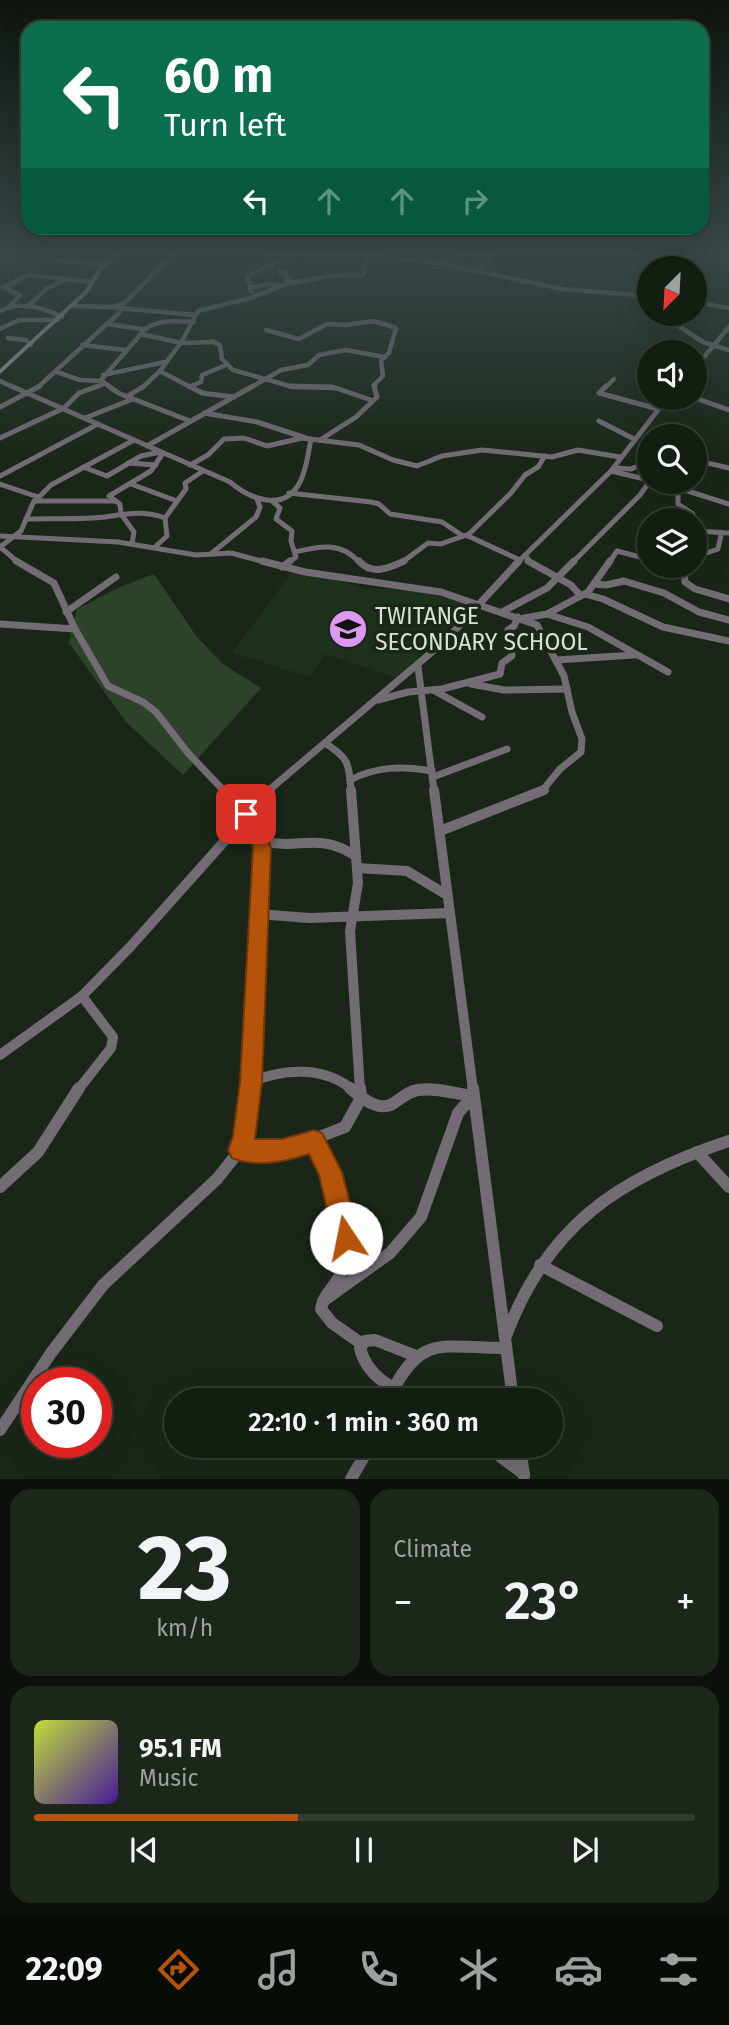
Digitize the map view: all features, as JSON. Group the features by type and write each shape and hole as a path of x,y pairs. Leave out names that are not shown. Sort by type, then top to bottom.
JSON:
{"street":[{"path":"0,372 56,322"},
{"path":"0,407 29,393 57,372 82,345 109,322"},
{"path":"320,440 337,425 358,416 365,403 377,396 374,385 383,376 381,361 389,352 396,328 377,322"},
{"path":"266,330 299,340 327,324 346,326 377,322"},
{"path":"103,380 125,350 152,324 194,323"},
{"path":"85,418 135,394 160,371 194,323"},
{"path":"107,324 160,339 215,342 220,346 226,365 236,370 297,387 335,388 371,400"},
{"path":"678,326 697,339 729,350"},
{"path":"707,354 729,327"},
{"path":"8,338 24,340 31,345"},
{"path":"82,345 125,350"},
{"path":"147,446 286,369 308,365 321,355 340,351 385,357"},
{"path":"0,438 64,408 77,394 103,380 165,362"},
{"path":"190,387 201,382 202,375 226,365"},
{"path":"160,371 206,394 234,397"},
{"path":"57,372 80,380 103,380 130,398 190,421"},
{"path":"614,379 599,393 637,403"},
{"path":"0,381 230,482 239,492 257,499 272,501 289,493 300,481 310,439"},
{"path":"707,402 729,410"},
{"path":"0,1055 82,996 153,921 270,788 418,667 612,469 657,410"},
{"path":"204,413 231,420 254,421 310,439 362,445 390,460 415,466 442,456 482,450 554,457 578,450 620,457"},
{"path":"598,421 634,439"},
{"path":"0,476 98,424"},
{"path":"190,465 208,455 226,439 249,438 267,446 310,439"},
{"path":"0,1430 67,1331 103,1285 217,1179 240,1150 244,1136 251,1082 261,840 156,712 143,702 108,686 66,612 54,583 14,560 0,547 21,531 36,499 56,481 134,440"},
{"path":"83,467 105,476 141,456 161,452"},
{"path":"132,544 134,532 121,514 120,505 110,498 111,494 131,484 156,465 161,452"},
{"path":"295,552 322,545 337,547 356,558 363,566 377,571 403,562 428,543 441,544 465,536 511,493 525,475 538,467 545,456"},
{"path":"128,463 156,465"},
{"path":"707,463 729,468"},
{"path":"612,469 637,466"},
{"path":"612,469 637,476"},
{"path":"155,547 167,536 165,518 186,488 185,482 203,471"},
{"path":"0,484 46,503 115,501"},
{"path":"131,484 177,501"},
{"path":"289,493 371,502 379,504 390,514 442,522 465,536 528,561 583,595 602,596 642,619 670,629 729,641"},
{"path":"502,612 541,593 641,494"},
{"path":"697,494 729,504"},
{"path":"209,554 256,517 260,507 257,499"},
{"path":"272,501 280,508 276,519 291,528 295,552 294,560 282,566"},
{"path":"26,519 104,517 121,514 155,514 165,518"},
{"path":"707,530 725,534 718,549 707,553"},
{"path":"0,536 132,544 196,555 231,553 282,566 425,588 537,625 556,660 567,689 582,739 581,752 560,769 543,791 462,820 440,831"},
{"path":"519,617 547,614 583,595 617,551 637,556"},
{"path":"66,612 116,577"},
{"path":"685,578 690,587 729,599"},
{"path":"594,584 606,585 624,581 664,593 699,612 729,620"},
{"path":"547,614 588,627 668,672"},
{"path":"372,702 398,694 465,684 501,673 502,665 512,656 508,629 514,626 519,617"},
{"path":"0,624 75,629"},
{"path":"556,660 615,655 640,656"},
{"path":"418,667 427,691 432,774 511,1388"},
{"path":"465,684 500,690 567,689"},
{"path":"427,691 482,717"},
{"path":"240,1150 282,1151 314,1141 345,1127 361,1098 352,983 351,917 358,893 349,764 346,758 325,743"},
{"path":"349,780 358,775 398,766 432,774 489,759 507,749"},
{"path":"261,840 278,844 323,842 339,846 356,856"},
{"path":"357,869 407,871 447,895"},
{"path":"258,914 309,918 450,913"},
{"path":"0,1187 38,1152 76,1092 111,1048 113,1037 108,1028 82,996"},
{"path":"251,1082 272,1074 325,1074 339,1080 361,1098 388,1106 403,1095 421,1089 474,1099"},
{"path":"323,1300 390,1253 421,1217 458,1112 474,1099"},
{"path":"314,1141 330,1172 346,1238 341,1274 323,1300 321,1309 326,1317 362,1344"},
{"path":"505,1344 516,1310 540,1265 564,1235 619,1190 652,1171 729,1141"},
{"path":"697,1152 729,1186"},
{"path":"540,1265 657,1326"},
{"path":"362,1344 375,1340 416,1356"},
{"path":"362,1344 361,1355 365,1364 386,1388"},
{"path":"395,1388 416,1356 433,1349 505,1344"},
{"path":"351,1479 363,1458"},
{"path":"501,1458 524,1477"},
{"path":"522,1458 524,1477"}],"shaded area":[{"name":"TWITANGE SECONDARY SCHOOL","path":"292,572 336,579 362,588 422,590 472,605 397,678 325,654 310,677 232,653"},
{"path":"154,574 197,637 223,664 261,688 183,775 126,722 69,643 77,609 120,587"}],"place":[{"name":"TWITANGE SECONDARY SCHOOL","path":"348,629"}],"route":[{"path":"246,814 242,819 257,833 262,848 251,1082 240,1150 282,1151 314,1141 330,1172 346,1238"}]}
